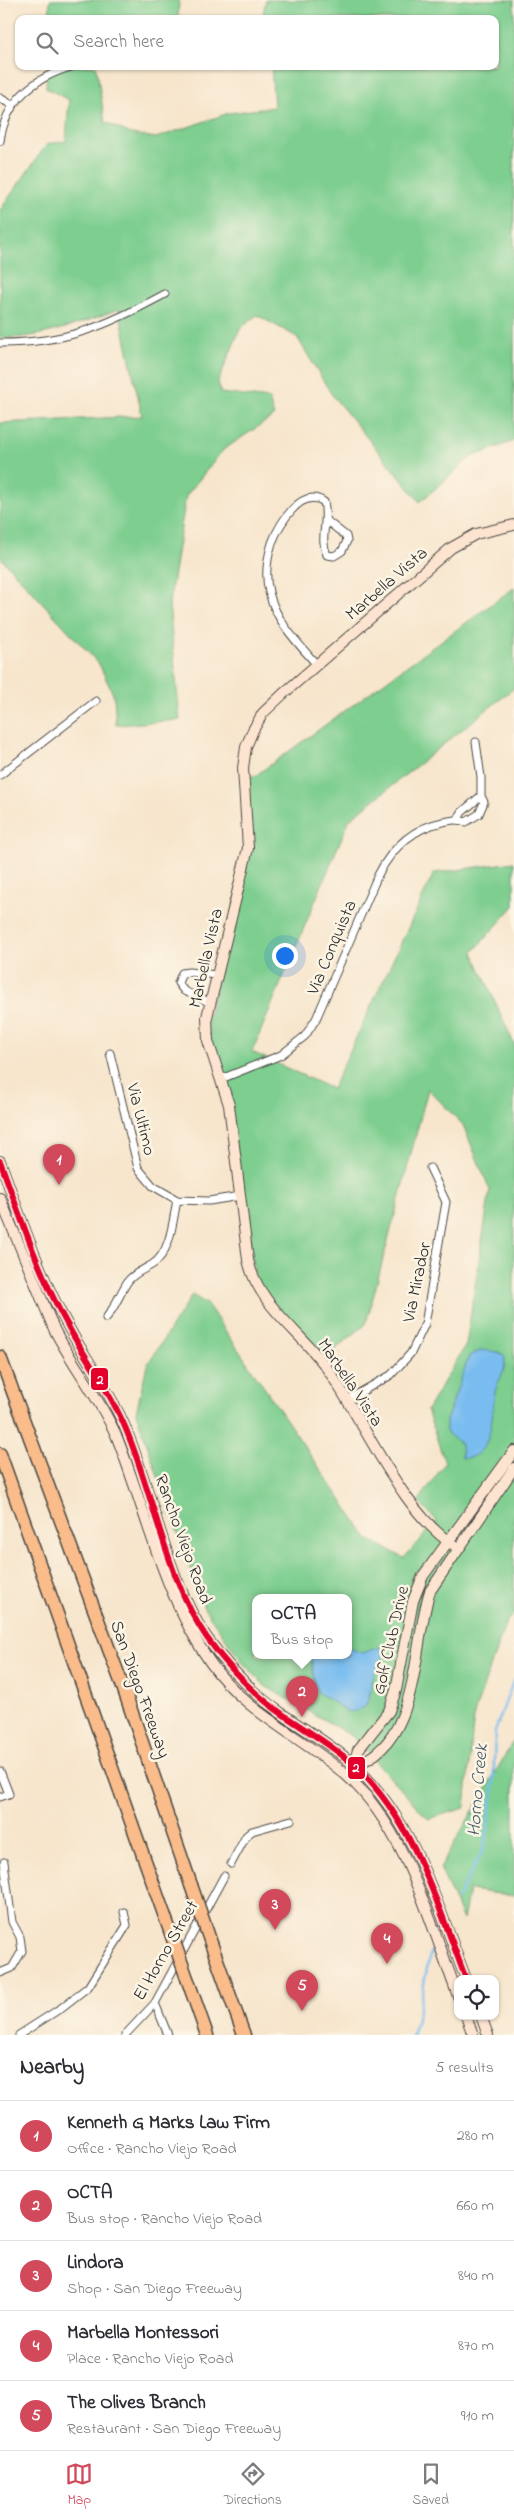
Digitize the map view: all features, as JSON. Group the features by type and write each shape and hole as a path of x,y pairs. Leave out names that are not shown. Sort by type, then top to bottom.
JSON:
{"highway":[{"name":"San Diego Freeway","path":"0,1357 123,1687 244,2035"},
{"path":"0,1454 207,2035"}],"street":[{"path":"0,141 2,126 12,106 25,90 38,80 58,70"},
{"path":"0,98 12,106"},
{"path":"0,342 50,340 85,333 119,319 165,294"},
{"path":"317,665 276,614 268,590 267,570 278,530 301,501 308,497 317,498 324,502 327,521 323,547 327,555 334,556 342,551 347,541 346,536 327,521"},
{"name":"Marbella Vista","path":"458,1548 448,1542 418,1512 321,1361 268,1301 256,1284 248,1260 229,1105 208,1041 206,1025 209,1002 248,848 244,768 248,742 263,713 457,544 482,532 514,525"},
{"path":"0,775 96,702"},
{"name":"Via Conquista","path":"221,1079 281,1055 305,1036 316,1019 386,859 415,831 436,823 458,819 466,822 479,814 483,806 476,742"},
{"path":"458,819 462,812 481,796"},
{"path":"209,1002 184,991 178,983 182,973 216,975"},
{"name":"Via Ultimo","path":"110,1053 138,1168 153,1186 177,1200"},
{"name":"Rancho Viejo Road","path":"0,1161 31,1243 66,1324 105,1386 125,1427 182,1589 202,1628 230,1667 262,1699 326,1743 354,1766 396,1814 418,1854 464,1975"},
{"name":"Via Mirador","path":"347,1400 391,1375 411,1353 425,1324 446,1202 430,1168"},
{"path":"106,1318 116,1306 128,1281 140,1270 153,1264 160,1258 167,1244 177,1200 209,1200 240,1196"},
{"name":"Rancho Viejo Road","path":"0,1198 54,1329 63,1347 105,1411 116,1435 172,1593 187,1628 211,1663 234,1691 276,1727 346,1776 375,1808 406,1859 454,1985"},
{"name":"Golf Club Drive","path":"346,1776 354,1766 358,1750 389,1711 396,1690 412,1601 423,1576 514,1451"},
{"name":"Golf Club Drive","path":"354,1766 369,1761 386,1744 398,1727 410,1692 424,1608 430,1591 514,1468"},
{"path":"0,1771 9,1794 0,1797"},
{"path":"231,1864 246,1836 252,1831 291,1820"},
{"path":"0,1973 12,1968 22,1951 20,1937 12,1922 4,1862"},
{"name":"El Horno Street","path":"125,2035 155,2003 224,1876"},
{"path":"19,2035 60,2008 94,1979 127,1925 124,1912"},
{"path":"155,2003 168,2035"},
{"path":"467,2020 473,2035"},
{"path":"482,2020 488,2035"}],"green space":[{"path":"50,0 179,0 178,15 49,15"},
{"path":"266,0 514,0 514,441 471,457 420,502 332,395 297,337 257,315 240,329 218,382 221,393 269,399 274,416 223,450 186,496 169,604 180,720 116,725 114,696 99,664 0,557 0,423 142,416 119,309 76,325 46,333 15,338 0,338 0,210 47,144 66,141 69,100 46,88 47,70 97,70 105,122 131,134 156,138 229,113 274,107 271,70 499,70 499,15 263,15"},
{"path":"514,588 514,688 349,820 252,1052 332,1089 434,873 514,862 514,906 473,952 514,1044 514,1614 506,1622 474,1714 465,1808 428,1819 352,1736 265,1686 243,1663 204,1608 136,1413 147,1365 192,1295 207,1304 368,1539 404,1558 437,1521 418,1502 445,1463 427,1410 466,1345 490,1190 463,1125 428,1089 366,1324 321,1361 256,1284 229,1105 206,1025 248,848 244,776 255,776"},
{"path":"514,1740 514,1896 469,1890 463,1920 440,1868"}],"water":[{"path":"482,1350 498,1352 504,1355 505,1365 496,1387 492,1422 486,1443 481,1451 473,1456 462,1458 461,1444 446,1432 446,1421 469,1356"},
{"path":"379,1647 384,1653 371,1681 371,1690 366,1706 359,1710 346,1711 318,1692 314,1682 311,1659 352,1659 352,1649 363,1653"}],"waterway":[{"name":"Horno Creek","path":"457,1899 484,1848 493,1794 495,1731 514,1679"},
{"name":"Horno Creek","path":"412,2035 431,1951"}],"transit line":[{"name":"2","path":"0,1161 48,1287 125,1427 171,1563 193,1615 215,1649 250,1688 290,1720 347,1759 376,1789 394,1813 422,1866 464,1975"}],"place":[{"name":"Kenneth G Marks Law Firm","path":"59,1185"},
{"name":"OCTA","path":"302,1717"},
{"name":"Lindora","path":"275,1930"},
{"name":"Marbella Montessori","path":"387,1964"},
{"name":"The Olives Branch","path":"302,2011"}]}
